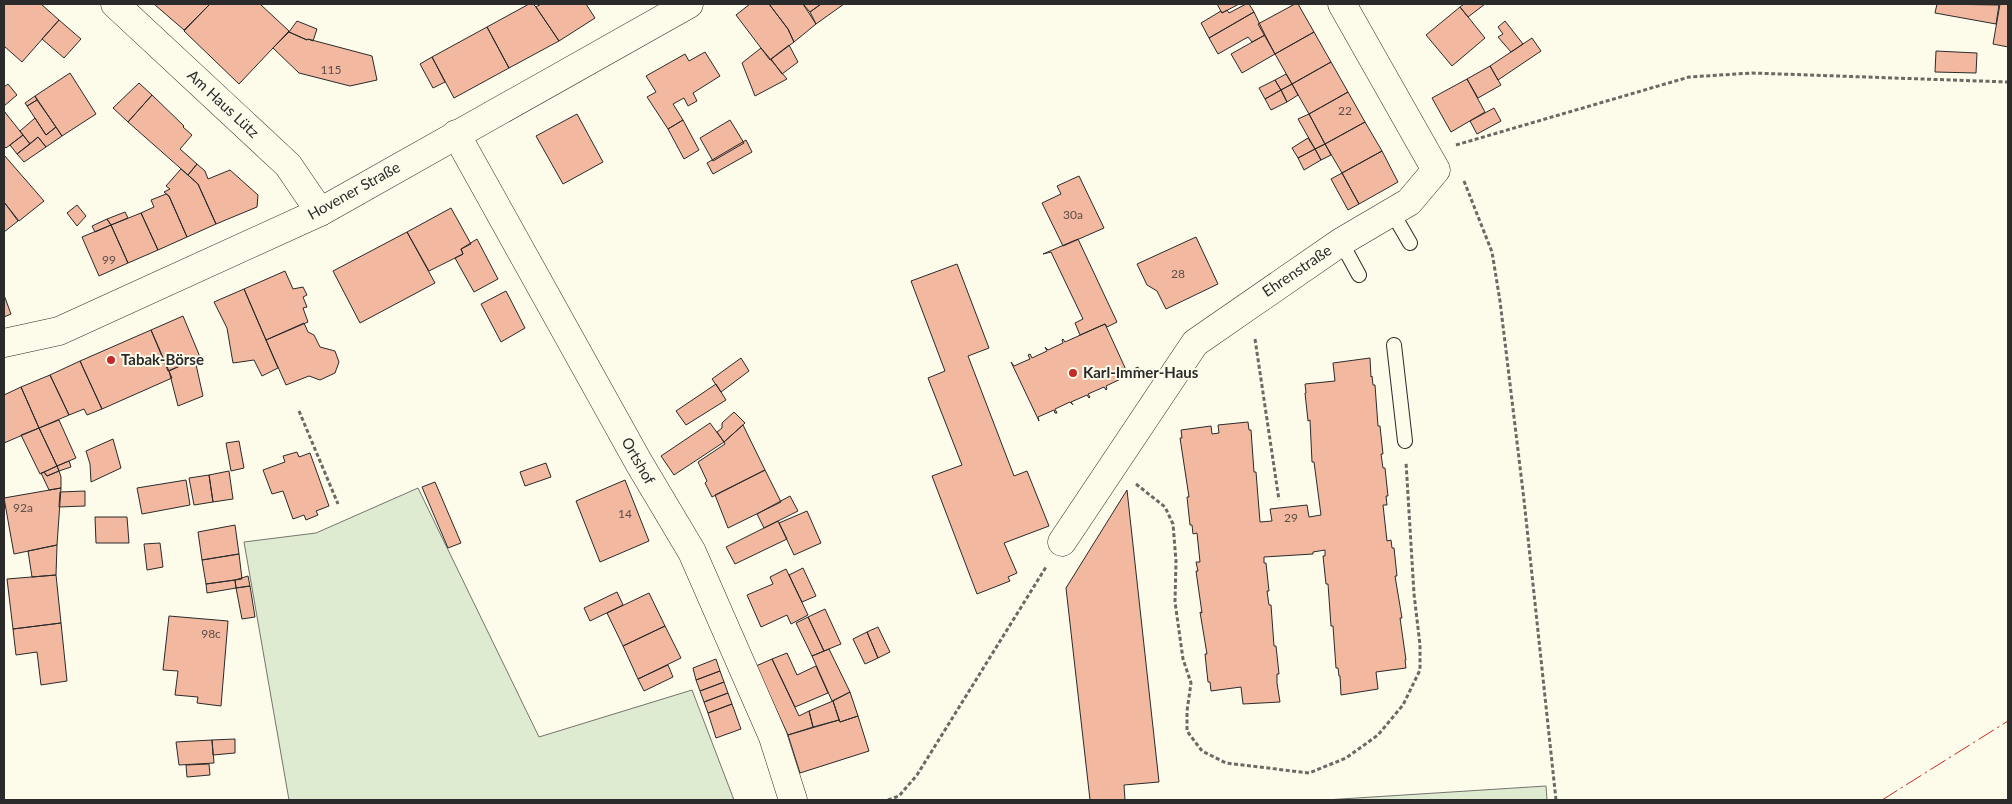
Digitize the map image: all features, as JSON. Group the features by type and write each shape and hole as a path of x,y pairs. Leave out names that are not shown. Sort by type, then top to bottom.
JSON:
{"street":[{"name":"Am Haus Lütz","path":"115,4 288,165 320,212"},
{"name":"Hovener Straße","path":"4,343 58,331 320,212 689,4"},
{"path":"1342,4 1436,170"},
{"name":"Ortshof","path":"456,134 639,463 692,552 773,737 792,800"},
{"name":"Ehrenstraße","path":"1062,542 1195,343 1341,242 1410,202 1436,170"}],"lane":[{"path":"1392,212 1410,243"},
{"path":"1341,242 1359,274"},
{"path":"1394,345 1405,442"}],"path":[{"path":"1556,800 1524,500 1500,300 1492,252 1463,179 1436,170 1456,145 1689,77 1752,73 2008,82"},
{"path":"1250,304 1279,500"},
{"path":"299,412 338,504"},
{"path":"1112,466 1165,507 1173,524 1176,561 1174,602 1183,659 1191,683 1187,711 1187,731 1202,751 1226,763 1309,773 1346,758 1378,735 1402,705 1420,670 1420,645 1414,594 1405,442"},
{"path":"888,800 899,796 917,776 1062,542"}],"green space":[{"path":"418,488 539,737 692,690 734,800 289,800 244,542 316,533"},
{"path":"1546,786 1547,800 1325,800"}],"building":[{"path":"4,4 41,4 59,20 22,62 4,46"},
{"path":"154,4 210,4 184,30"},
{"path":"210,4 260,4 289,31 239,84 184,31"},
{"path":"529,4 533,4 536,7 559,41 509,68 487,27"},
{"path":"541,4 586,4 595,18 559,41 536,7"},
{"path":"750,4 769,4 788,29 794,42 770,60 736,15"},
{"path":"769,4 803,4 816,24 794,42 788,29"},
{"path":"803,4 821,4 810,12"},
{"path":"821,4 844,4 816,24 810,12"},
{"path":"1217,4 1239,4 1222,13"},
{"path":"1249,4 1254,12 1209,38 1201,23 1221,11 1222,13 1227,10 1229,13"},
{"path":"1298,4 1314,32 1275,54 1258,24"},
{"path":"1464,4 1485,4 1468,17 1460,7"},
{"path":"1937,4 1999,5 1996,24 1935,13"},
{"path":"2000,4 2008,4 2008,47 1993,44"},
{"path":"1460,7 1485,38 1452,66 1426,35"},
{"path":"1254,12 1265,35 1252,42 1248,37 1218,54 1209,38"},
{"path":"59,20 81,39 64,58 42,39"},
{"path":"297,21 317,29 313,41 289,32"},
{"path":"1505,21 1523,44 1511,52 1498,37 1503,34 1498,27"},
{"path":"487,27 509,68 454,98 432,57"},
{"path":"289,32 307,40 372,56 377,80 350,86 299,73 273,48"},
{"path":"1314,32 1331,62 1292,84 1275,54"},
{"path":"1265,35 1275,54 1242,73 1231,54"},
{"path":"1532,38 1541,51 1498,80 1490,66"},
{"path":"789,45 798,62 782,74 771,59"},
{"path":"761,48 787,79 755,96 742,63"},
{"path":"1936,51 1977,53 1976,73 1935,72"},
{"path":"705,52 720,76 693,93 697,101 688,106 684,98 673,104 683,120 668,129 647,97 656,92 646,76 685,54 689,61"},
{"path":"432,57 445,82 433,88 420,64"},
{"path":"1331,62 1348,92 1309,114 1292,84"},
{"path":"1490,66 1501,85 1478,98 1467,79"},
{"path":"70,73 96,114 62,136 35,96"},
{"path":"1286,74 1292,84 1281,90 1275,80"},
{"path":"1467,79 1485,112 1451,132 1432,98"},
{"path":"1275,80 1281,90 1265,99 1259,88"},
{"path":"139,83 152,95 128,122 113,108"},
{"path":"8,84 17,95 4,106 4,87"},
{"path":"1292,84 1298,95 1287,102 1281,90"},
{"path":"1281,90 1287,102 1271,110 1265,99"},
{"path":"1348,92 1365,122 1325,144 1309,114"},
{"path":"152,95 192,135 180,149 197,164 188,175 128,122"},
{"path":"35,96 37,100 27,106 25,103"},
{"path":"37,100 56,127 46,135 27,106"},
{"path":"1494,108 1501,121 1477,134 1470,121"},
{"path":"4,111 23,135 6,148 4,146"},
{"path":"577,114 603,162 563,184 536,136"},
{"path":"1309,114 1325,144 1315,149 1298,119"},
{"path":"35,118 46,135 56,127 62,136 46,147 38,137 30,144 20,131"},
{"path":"683,120 699,150 684,159 668,129"},
{"path":"730,120 744,143 713,161 700,138"},
{"path":"1365,122 1382,151 1342,173 1325,144"},
{"path":"23,135 30,144 17,154 10,145"},
{"path":"38,137 46,147 24,162 17,154"},
{"path":"1308,138 1315,149 1298,158 1292,148"},
{"path":"746,140 752,152 713,174 707,163"},
{"path":"1325,144 1331,155 1321,160 1315,149"},
{"path":"1315,149 1321,160 1304,170 1298,158"},
{"path":"1382,151 1398,182 1359,204 1342,173"},
{"path":"4,155 44,201 19,221 4,202"},
{"path":"197,164 205,171 208,179 230,170 258,195 257,207 216,224 198,184 188,175"},
{"path":"181,169 198,184 216,224 187,237 169,196 164,192 170,189 166,186"},
{"path":"1342,173 1359,204 1348,210 1331,179"},
{"path":"1079,176 1104,228 1063,246 1042,203 1061,194 1057,186"},
{"path":"166,194 169,196 187,237 158,250 141,213 154,207 151,200"},
{"path":"4,202 18,221 4,232"},
{"path":"77,205 86,216 77,226 67,213"},
{"path":"451,208 471,244 461,249 463,254 429,271 407,232"},
{"path":"125,212 128,218 111,225 107,219"},
{"path":"141,213 158,250 128,263 111,225"},
{"path":"107,219 111,225 95,232 92,226"},
{"path":"111,225 128,263 99,276 82,237"},
{"path":"407,232 435,283 360,323 333,271"},
{"path":"1196,237 1218,284 1166,309 1157,291 1147,285 1137,264"},
{"path":"477,239 498,279 474,292 455,258 463,254 461,249"},
{"path":"1078,239 1117,322 1107,327 1105,324 1080,335 1075,323 1083,319 1051,252 1043,254"},
{"path":"957,264 989,348 968,356 1014,476 1027,471 1049,526 1004,543 1017,573 1008,577 1010,581 977,594 932,476 962,465 928,378 945,371 911,281"},
{"path":"285,271 293,289 303,287 307,295 303,297 307,307 303,308 308,322 266,340 244,289"},
{"path":"244,289 278,368 262,376 254,360 233,363 227,328 214,302"},
{"path":"506,291 525,328 501,342 481,304"},
{"path":"4,295 11,314 4,317"},
{"path":"183,316 200,357 168,371 151,330"},
{"path":"304,323 308,332 314,335 320,347 335,351 339,362 335,373 320,380 309,376 286,385 266,340"},
{"name":"Karl-Immer-Haus","path":"1105,324 1127,372 1138,367 1141,374 1137,370 1128,374 1106,386 1106,390 1104,387 1088,394 1089,398 1087,395 1071,402 1073,405 1070,402 1055,409 1057,413 1054,410 1038,417 1039,421 1011,362 1014,366 1030,359 1028,355 1030,354 1032,358 1047,351 1045,347 1048,350 1063,343 1063,339 1065,342"},
{"path":"151,330 172,378 102,409 80,361"},
{"path":"200,357 195,360 203,396 178,406 169,371"},
{"path":"741,358 749,371 721,392 712,379"},
{"path":"1370,358 1371,377 1373,385 1375,385 1378,426 1380,426 1383,454 1381,454 1383,468 1385,468 1388,496 1386,496 1387,505 1383,505 1387,541 1391,540 1392,548 1394,548 1397,576 1395,576 1402,618 1400,618 1406,668 1376,672 1378,689 1341,695 1340,676 1338,668 1336,668 1333,626 1331,626 1328,584 1326,584 1323,556 1325,556 1325,550 1313,552 1313,554 1264,557 1269,605 1271,605 1274,646 1276,646 1279,674 1277,674 1277,683 1280,702 1243,704 1241,687 1211,691 1210,682 1208,682 1205,654 1207,654 1196,571 1198,571 1196,562 1200,562 1197,533 1193,534 1192,525 1190,525 1187,497 1189,497 1180,438 1182,438 1181,430 1211,426 1212,434 1219,433 1218,425 1248,422 1249,430 1251,430 1260,522 1272,521 1270,509 1307,505 1309,517 1321,515 1314,462 1312,462 1310,420 1308,421 1305,384 1335,381 1333,363"},
{"path":"80,361 102,409 87,415 84,409 69,415 50,375"},
{"path":"50,375 69,415 39,428 21,387"},
{"path":"716,384 726,400 686,425 676,411"},
{"path":"21,387 39,428 4,443 4,395"},
{"path":"734,412 745,423 724,442 717,432 722,428 722,423"},
{"path":"59,420 76,458 57,466 39,428"},
{"path":"710,423 724,442 674,475 661,456"},
{"path":"743,425 765,470 712,497 698,462 725,444 724,442"},
{"path":"39,428 57,466 40,474 21,435"},
{"path":"113,439 121,468 91,482 90,464 86,451"},
{"path":"239,441 244,468 231,471 226,443"},
{"path":"297,452 299,457 310,453 329,506 316,511 318,515 306,520 304,515 293,519 283,491 272,494 263,470 285,462 283,456"},
{"path":"69,461 71,467 59,471 57,466"},
{"path":"546,463 551,477 525,486 520,472"},
{"path":"57,466 59,471 47,476 44,472"},
{"path":"765,470 781,502 728,528 715,495"},
{"path":"59,471 61,488 49,490 41,473 44,472 47,476"},
{"path":"229,471 233,499 213,502 209,475"},
{"path":"209,475 213,502 194,505 189,478"},
{"path":"186,480 190,505 142,514 137,488"},
{"path":"625,480 649,541 600,562 576,501"},
{"path":"435,482 461,543 448,548 422,487"},
{"path":"61,488 57,545 14,554 4,498"},
{"path":"1127,490 1159,782 1124,785 1125,800 1090,800 1066,588"},
{"path":"85,491 85,506 59,507 60,492"},
{"path":"790,496 798,511 764,528 757,514"},
{"path":"807,511 821,543 794,555 779,523"},
{"path":"95,517 127,517 129,543 96,543"},
{"path":"778,521 787,539 735,564 726,547"},
{"path":"235,525 239,554 202,560 198,532"},
{"path":"160,543 163,567 147,570 144,544"},
{"path":"57,545 56,575 32,577 28,551"},
{"path":"239,554 242,579 206,584 202,560"},
{"path":"803,568 816,596 802,602 789,575"},
{"path":"786,569 808,615 791,624 787,615 761,627 747,595 773,584 770,577"},
{"path":"56,575 61,623 13,629 7,579"},
{"path":"248,576 250,586 236,588 235,580"},
{"path":"235,580 236,588 207,593 206,584"},
{"path":"250,586 255,617 242,619 236,588"},
{"path":"617,592 623,605 590,621 584,608"},
{"path":"649,593 665,626 623,646 607,613"},
{"path":"825,609 841,644 824,651 808,617"},
{"path":"169,616 228,621 221,706 197,703 198,697 175,695 178,671 163,670"},
{"path":"808,617 824,651 812,656 796,623"},
{"path":"61,623 67,681 41,685 37,652 16,655 13,629"},
{"path":"665,626 681,658 638,679 623,646"},
{"path":"878,627 890,652 878,658 867,632"},
{"path":"867,632 878,658 865,664 853,639"},
{"path":"829,649 850,692 832,701 812,656"},
{"path":"787,653 797,675 816,666 828,693 795,707 772,659"},
{"path":"716,659 720,671 696,680 693,668"},
{"path":"772,659 799,716 809,711 813,727 788,735 756,666"},
{"path":"668,665 673,677 644,691 638,679"},
{"path":"720,671 724,682 700,691 696,680"},
{"path":"724,682 728,693 704,702 700,691"},
{"path":"850,692 858,716 840,722 833,701"},
{"path":"728,693 732,704 708,713 704,702"},
{"path":"833,701 839,720 813,727 809,711"},
{"path":"732,704 741,729 716,738 708,713"},
{"path":"858,716 869,751 800,773 788,735"},
{"path":"235,739 235,753 213,755 212,740"},
{"path":"212,740 214,763 179,765 176,742"},
{"path":"209,764 210,775 187,777 186,765"}],"power":[{"path":"1882,800 2008,721"}],"place":[{"name":"Tabak-Börse","path":"111,360"},
{"name":"Karl-Immer-Haus","path":"1073,373"}]}
